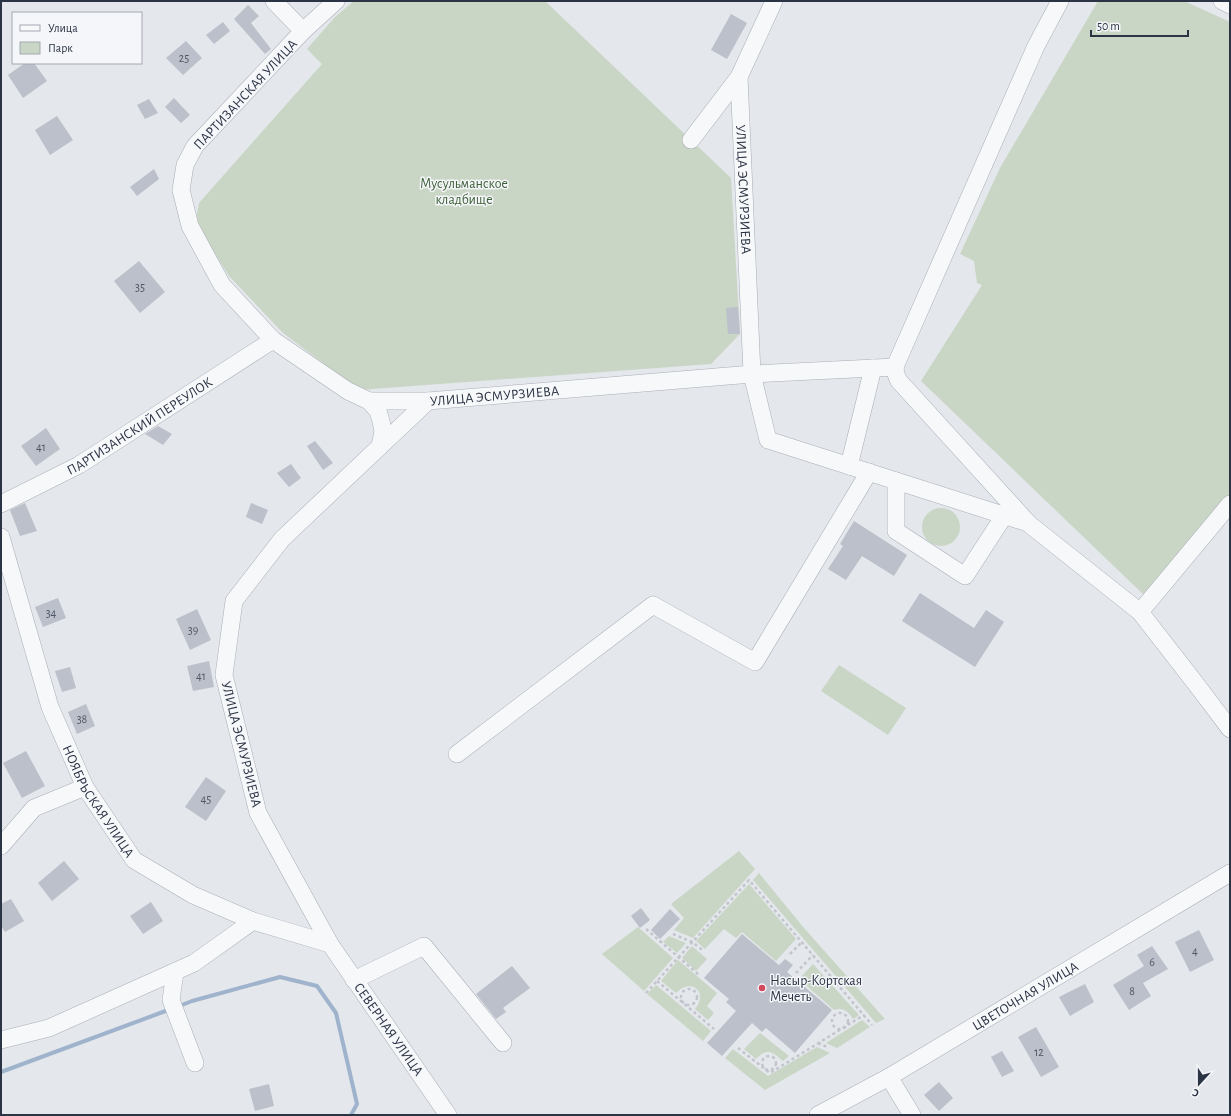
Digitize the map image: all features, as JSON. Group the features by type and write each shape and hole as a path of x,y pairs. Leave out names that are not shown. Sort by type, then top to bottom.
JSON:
{"street":[{"path":"274,1 303,31"},
{"name":"ПАРТИЗАНСКАЯ УЛИЦА","path":"336,1 303,31 195,146 185,165 181,190 190,226 222,285 273,340 348,391 369,401"},
{"name":"УЛИЦА ЭСМУРЗИЕВА","path":"330,944 258,812 224,675 234,601 282,539 428,401 752,374 739,77 774,1"},
{"path":"1060,1 1036,46 895,367 895,375 1029,524 1140,612 1230,729"},
{"path":"1222,1 1230,5"},
{"path":"691,140 739,77"},
{"name":"ПАРТИЗАНСКИЙ ПЕРЕУЛОК","path":"1,504 79,465 273,340"},
{"path":"895,367 752,374 768,440 1029,524"},
{"path":"849,466 873,368"},
{"path":"369,401 428,401"},
{"path":"369,401 378,411 381,422 383,432 380,446"},
{"path":"457,754 653,605 755,662 869,472"},
{"path":"896,481 896,532 965,576 1004,516"},
{"path":"1140,612 1230,504"},
{"name":"НОЯБРЬСКАЯ УЛИЦА","path":"1,537 50,707 85,787 134,860 193,895 253,921 330,944"},
{"path":"1,846 34,808 85,787"},
{"name":"ЦВЕТОЧНАЯ УЛИЦА","path":"818,1115 889,1077 1230,873"},
{"path":"1,1040 49,1028 175,972 194,963 253,921"},
{"name":"СЕВЕРНАЯ УЛИЦА","path":"330,944 446,1115"},
{"path":"354,980 424,946 503,1043"},
{"path":"175,972 171,1000 195,1063"},
{"path":"889,1077 912,1115"}],"path":[{"path":"646,993 749,880 872,1024"},
{"path":"646,929 700,975"},
{"path":"673,934 692,942 704,951"},
{"path":"790,954 802,942"},
{"path":"796,973 813,955"},
{"path":"657,981 714,1029"},
{"path":"686,989 692,990 696,994 695,1001 688,1005 684,1003 681,999 682,992 686,989"},
{"path":"837,1013 842,1013 847,1016 847,1024 843,1028 838,1028 832,1024 832,1018 837,1013"},
{"path":"738,1048 770,1073 864,1015"},
{"path":"818,1043 829,1048"},
{"path":"766,1056 773,1057 776,1061 776,1065 771,1070 766,1070 762,1064 762,1060 766,1056"}],"green space":[{"name":"Мусульманское кладбище","path":"354,1 545,1 731,178 740,334 711,364 359,390 283,333 229,276 198,227 197,214 199,203 322,64 307,49 335,17"},
{"path":"1098,1 1184,1 1230,22 1230,493 1145,596 921,381 982,285 977,283 974,261 960,254 1000,168"},
{"path":"937,508 945,508 952,511 957,516 960,527 957,538 952,543 945,546 937,546 930,543 925,538 922,531 922,523 925,516 930,511"},
{"path":"839,665 906,708 888,735 821,691"},
{"path":"739,851 755,869 693,938 674,930 684,918 671,904"},
{"path":"759,873 804,928 885,1019 876,1023 753,880"},
{"path":"749,884 796,939 776,961 742,932 736,938 724,929 705,949 696,941"},
{"path":"638,927 673,958 644,991 602,954"},
{"path":"669,936 686,943 677,953 663,942"},
{"path":"692,946 707,959 696,971 682,958"},
{"path":"678,960 717,993 707,1006 714,1013 708,1020 695,1009 699,1003 700,997 699,992 696,989 687,986 676,993 661,981"},
{"path":"813,964 859,1015 853,1019 843,1010 834,1010 799,979"},
{"path":"656,985 711,1031 703,1041 647,994"},
{"path":"862,1020 870,1027 837,1048 826,1043"},
{"path":"760,1033 789,1056 783,1061 773,1053 767,1052 763,1053 756,1059 744,1049"},
{"path":"817,1047 830,1053 765,1090 725,1058 733,1049 768,1076"}],"building":[{"path":"248,5 259,16 251,23 271,49 265,54 234,19"},
{"path":"731,14 747,23 727,59 711,50"},
{"path":"223,22 230,31 214,44 206,35"},
{"path":"186,41 202,58 183,75 166,58"},
{"path":"24,64 35,64 47,81 23,98 8,75"},
{"path":"174,98 190,115 181,123 165,107"},
{"path":"149,99 158,113 145,119 137,105"},
{"path":"57,116 73,140 50,155 35,130"},
{"path":"154,169 159,179 137,196 130,187"},
{"path":"139,261 165,292 140,313 114,281"},
{"path":"738,307 740,334 728,334 726,308"},
{"path":"158,426 172,434 163,445 145,434"},
{"path":"46,428 60,449 36,466 21,446"},
{"path":"315,441 333,463 323,470 307,446"},
{"path":"291,464 301,478 289,487 277,473"},
{"path":"25,503 37,531 20,536 10,510"},
{"path":"251,503 268,510 262,524 246,517"},
{"path":"854,521 907,555 894,576 862,556 846,580 828,569 843,546 840,544"},
{"path":"920,593 974,628 986,610 1004,622 975,667 902,621"},
{"path":"58,598 66,618 43,627 35,607"},
{"path":"197,609 211,640 190,650 176,619"},
{"path":"209,661 214,687 193,691 187,666"},
{"path":"70,667 76,688 62,692 55,671"},
{"path":"86,704 95,726 77,734 68,712"},
{"path":"26,751 45,786 22,798 3,763"},
{"path":"206,777 226,791 206,821 185,807"},
{"path":"64,861 79,879 52,901 38,883"},
{"path":"11,899 24,921 5,932 1,926 1,904"},
{"path":"151,902 163,921 143,934 130,916"},
{"path":"641,908 650,920 640,928 631,916"},
{"path":"670,909 680,919 660,939 651,930"},
{"path":"1199,930 1214,960 1190,972 1175,942"},
{"name":"Насыр-Кортская Мечеть","path":"742,934 779,965 785,959 793,965 787,972 832,1010 795,1053 766,1028 762,1032 752,1023 722,1056 707,1043 736,1011 726,1002 729,999 704,978"},
{"path":"1152,946 1168,969 1143,983 1151,996 1129,1010 1113,985 1144,966 1137,955"},
{"path":"512,966 530,988 503,1008 506,1012 496,1019 476,994"},
{"path":"1085,984 1094,1002 1070,1016 1059,997"},
{"path":"1036,1027 1059,1067 1041,1077 1018,1037"},
{"path":"1002,1051 1014,1071 1002,1077 991,1057"},
{"path":"939,1082 953,1098 939,1111 924,1095"},
{"path":"269,1084 274,1106 255,1111 249,1089"}],"waterway":[{"path":"177,1007 192,1001 280,977 317,986 336,1013 357,1104 351,1115"},
{"path":"1,1072 171,1009"}],"place":[{"name":"Насыр-Кортская Мечеть","path":"762,988"}]}
